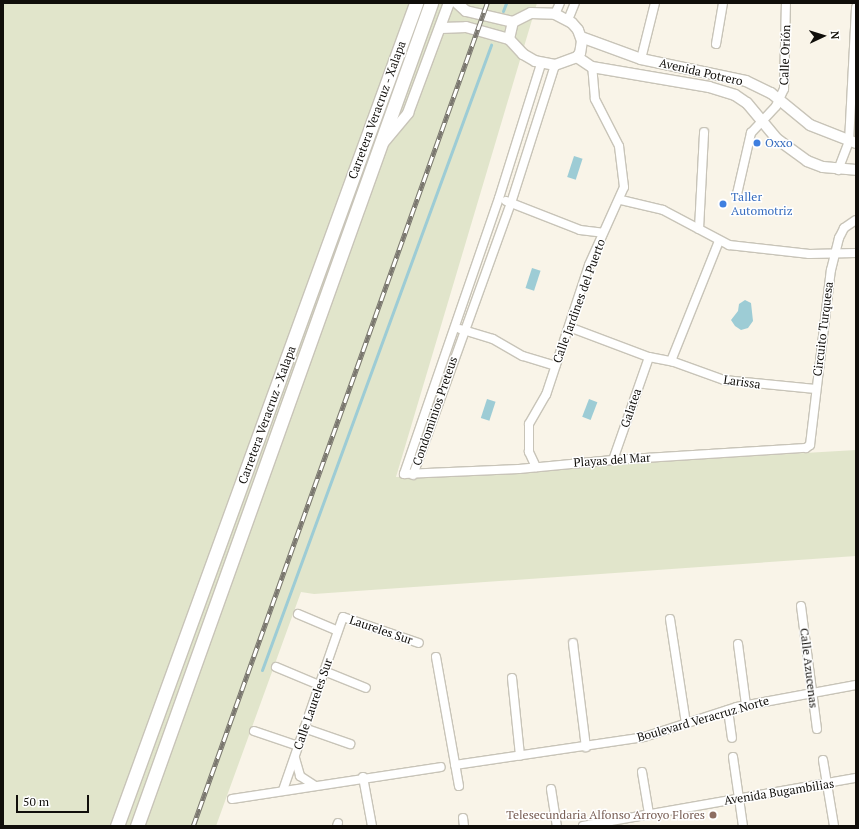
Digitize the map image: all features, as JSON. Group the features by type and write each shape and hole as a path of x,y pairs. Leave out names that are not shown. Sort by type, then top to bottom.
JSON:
{"main road":[{"name":"Carretera Veracruz - Xalapa","path":"117,826 416,3"},
{"name":"Carretera Veracruz - Xalapa","path":"137,826 431,3"}],"street":[{"path":"379,148 408,113 441,28 449,3"},
{"path":"441,28 466,27 509,39 523,54 541,64 555,65 577,57 582,46 581,37 568,20 555,14 531,13 513,22 466,11 457,3"},
{"path":"555,14 560,3"},
{"path":"568,20 574,3"},
{"path":"641,59 655,3"},
{"path":"716,44 723,3"},
{"name":"Calle Orión","path":"737,194 749,138 780,101 784,89 786,70 786,3"},
{"path":"838,170 852,143 856,7"},
{"path":"509,39 513,22"},
{"name":"Avenida Potrero","path":"581,37 641,59 735,78 767,91 810,125 852,143"},
{"path":"577,57 592,67"},
{"name":"Condominios Preteus","path":"541,64 499,198 403,473 413,475 511,203 555,65"},
{"name":"Avenida Potrero","path":"592,67 725,92 747,103 761,123 777,139 807,161 838,170 856,170"},
{"name":"Calle Jardines del Puerto","path":"536,467 529,452 529,424 546,395 589,265 621,200 624,187 623,164 613,133 595,99 592,67"},
{"path":"699,229 704,132"},
{"path":"499,198 580,230 604,233"},
{"path":"621,200 663,210 719,241 738,246 834,254 856,253"},
{"name":"Circuito Turquesa","path":"809,446 826,304 834,254 844,228 856,220"},
{"path":"671,361 719,241"},
{"path":"454,327 493,339 523,356 555,366"},
{"name":"Larissa","path":"569,327 649,357 671,361 724,380 816,389"},
{"name":"Galatea","path":"613,460 649,357"},
{"name":"Playas del Mar","path":"413,475 536,467 613,460 803,450 809,446"},
{"name":"Calle Azucenas","path":"801,606 817,729"},
{"path":"298,614 338,631"},
{"name":"Calle Laureles Sur","path":"283,790 343,617"},
{"name":"Laureles Sur","path":"343,617 419,643"},
{"path":"670,619 686,724"},
{"path":"573,642 586,747"},
{"path":"738,644 746,705"},
{"path":"436,657 459,786"},
{"path":"276,667 319,685"},
{"path":"324,671 366,688"},
{"path":"512,678 520,756"},
{"name":"Boulevard Veracruz Norte","path":"455,765 644,738 746,705 813,691 856,685"},
{"path":"728,710 732,738"},
{"path":"304,728 350,744"},
{"path":"254,731 298,746"},
{"path":"295,755 300,776 314,785"},
{"path":"733,757 743,826"},
{"path":"823,760 834,826"},
{"path":"232,799 363,777 441,767"},
{"path":"642,772 649,814"},
{"path":"363,777 372,826"},
{"name":"Avenida Bugambilias","path":"583,826 856,778"},
{"path":"551,789 557,826"}],"green space":[{"path":"3,3 537,3 396,477 856,450 856,556 314,594 301,592 216,826 3,826"}],"water":[{"path":"574,156 583,159 576,180 567,177"},
{"path":"532,268 541,271 534,291 526,288"},
{"path":"745,300 751,303 753,321 748,328 741,330 735,326 731,320 738,311 739,304"},
{"path":"487,399 496,402 489,421 481,418"},
{"path":"589,399 597,402 591,420 582,417"}],"waterway":[{"path":"503,11 506,3"},
{"path":"262,670 491,45"}],"railway":[{"path":"193,826 487,3"}],"place":[{"name":"Oxxo","path":"757,143"},
{"name":"Taller Automotriz","path":"723,204"},
{"name":"Telesecundaria Alfonso Arroyo Flores","path":"713,815"}]}
